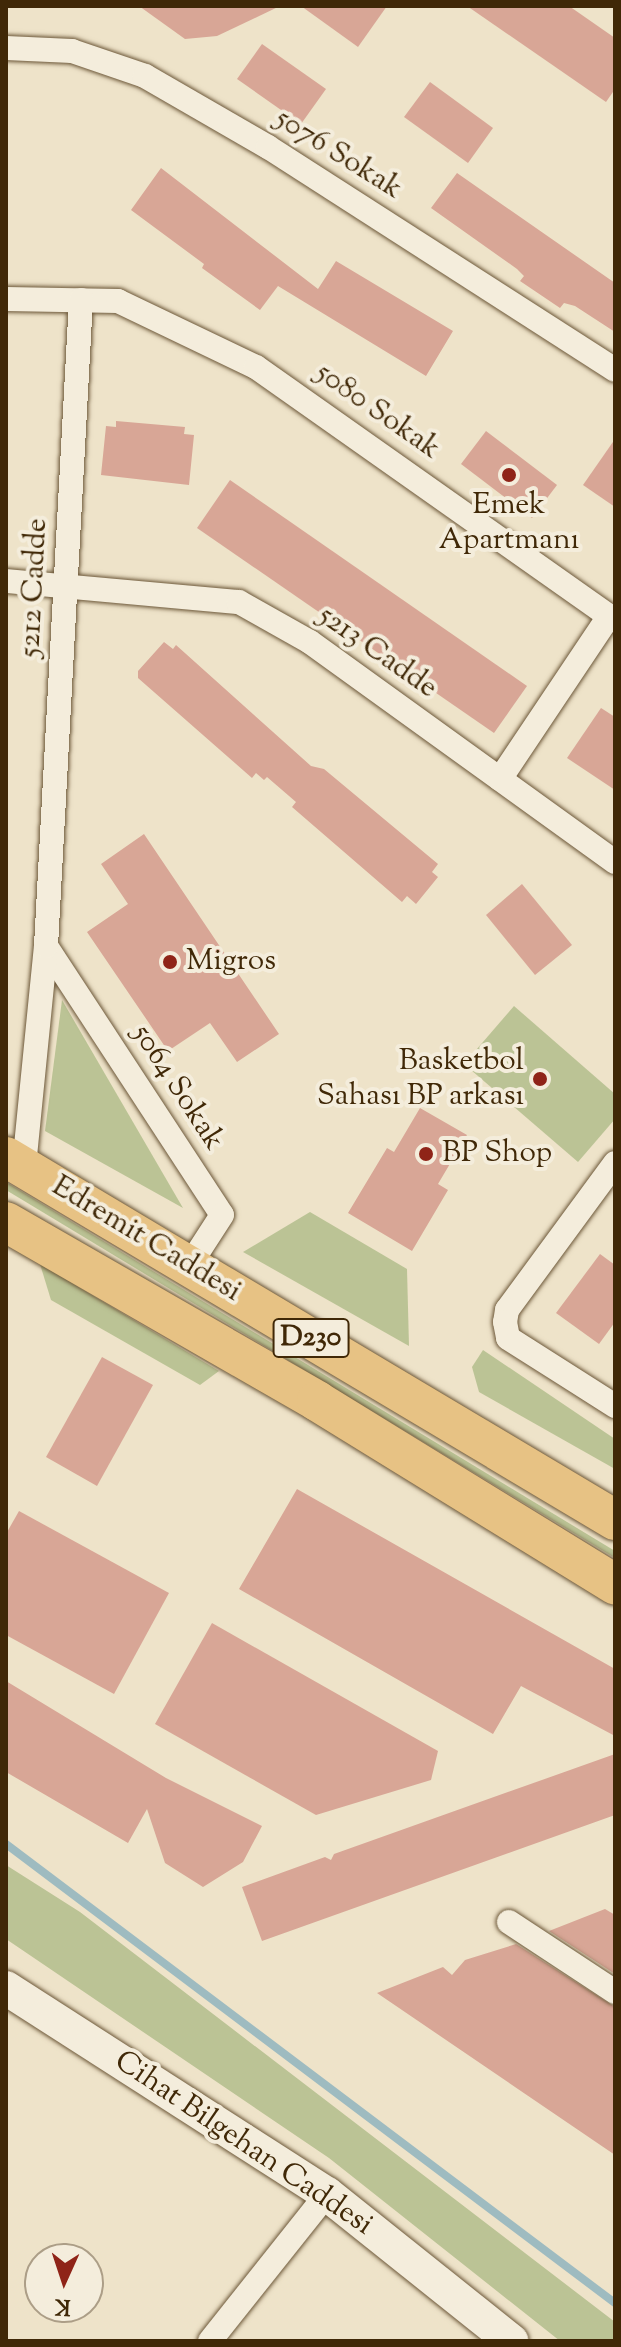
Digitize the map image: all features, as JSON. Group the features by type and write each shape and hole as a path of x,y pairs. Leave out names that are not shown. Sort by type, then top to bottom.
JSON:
{"highway":[{"name":"Edremit Caddesi","path":"15,1162 615,1520"},
{"name":"Edremit Caddesi","path":"6,1222 317,1401 615,1584"}],"main road":[{"name":"Cihat Bilgehan Caddesi","path":"6,1988 327,2194 511,2341"}],"street":[{"name":"5076 Sokak","path":"6,48 72,51 145,76 268,147 615,370"},
{"name":"5080 Sokak","path":"6,299 118,301 256,367 612,618"},
{"name":"5212 Cadde","path":"15,1162 46,946 68,585 81,300"},
{"name":"5213 Cadde","path":"6,581 239,602 310,642 615,862"},
{"path":"500,779 612,618"},
{"name":"5064 Sokak","path":"46,946 222,1215 189,1266"},
{"path":"615,1163 507,1310 505,1322 508,1338 615,1406"},
{"path":"509,1922 615,1992"},
{"path":"210,2341 327,2194"}],"green space":[{"path":"62,1000 183,1208 45,1131"},
{"name":"Basketbol Sahası BP arkası","path":"514,1006 615,1094 615,1119 578,1162 464,1064"},
{"path":"6,1182 615,1551 615,1558 6,1190"},
{"path":"310,1212 407,1269 409,1346 243,1252"},
{"path":"40,1264 219,1371 200,1385 51,1300"},
{"path":"483,1350 615,1439 615,1469 479,1392 472,1367"},
{"path":"6,1865 80,1912 615,2322 615,2341 560,2341 329,2158 6,1939"}],"building":[{"path":"139,6 280,6 217,36 185,39"},
{"path":"301,6 387,6 358,47"},
{"path":"467,6 569,6 615,38 615,89 606,102"},
{"path":"262,44 326,89 301,124 237,79"},
{"path":"430,82 493,128 468,163 404,117"},
{"path":"161,168 318,289 336,261 453,331 426,376 278,286 260,310 202,268 204,264 131,210"},
{"path":"457,173 615,283 615,332 575,306 564,303 560,308 520,281 524,276 517,269 431,208"},
{"path":"116,421 185,427 184,434 194,435 189,485 101,475 106,426 116,427"},
{"name":"Emek Apartmanı","path":"486,431 557,485 532,518 461,464"},
{"path":"615,439 615,507 583,485"},
{"path":"230,480 527,686 494,733 197,528"},
{"path":"164,642 173,649 176,645 311,766 324,769 438,864 432,872 438,877 416,904 407,896 402,902 292,807 296,802 267,777 264,780 256,773 252,778 138,678 138,671"},
{"path":"601,708 615,717 615,790 567,758"},
{"name":"Migros","path":"144,834 279,1034 237,1062 210,1023 168,1051 87,932 128,904 101,864"},
{"path":"522,884 572,945 535,975 486,915"},
{"path":"420,1108 467,1135 438,1184 448,1190 412,1251 348,1213 387,1148 394,1152"},
{"path":"600,1254 615,1265 615,1322 599,1344 556,1313"},
{"path":"102,1357 153,1385 97,1486 46,1457"},
{"path":"297,1489 615,1669 615,1736 521,1686 493,1734 239,1589"},
{"path":"19,1511 169,1593 114,1694 6,1635 6,1534"},
{"path":"212,1623 438,1751 431,1780 316,1815 155,1724"},
{"path":"6,1681 166,1778 262,1826 243,1862 203,1887 165,1863 147,1809 128,1843 6,1772"},
{"path":"615,1754 615,1815 262,1941 242,1887 325,1857 331,1860 334,1854"},
{"path":"605,1909 615,1915 615,1974 549,1931"},
{"path":"516,1944 615,2007 615,2155 377,1993 443,1967 452,1975 465,1960"}],"waterway":[{"path":"6,1844 615,2303"}],"place":[{"name":"Emek Apartmanı","path":"509,475"},
{"name":"Migros","path":"170,962"},
{"name":"Basketbol Sahası BP arkası","path":"540,1079"},
{"name":"BP Shop","path":"426,1154"}]}
